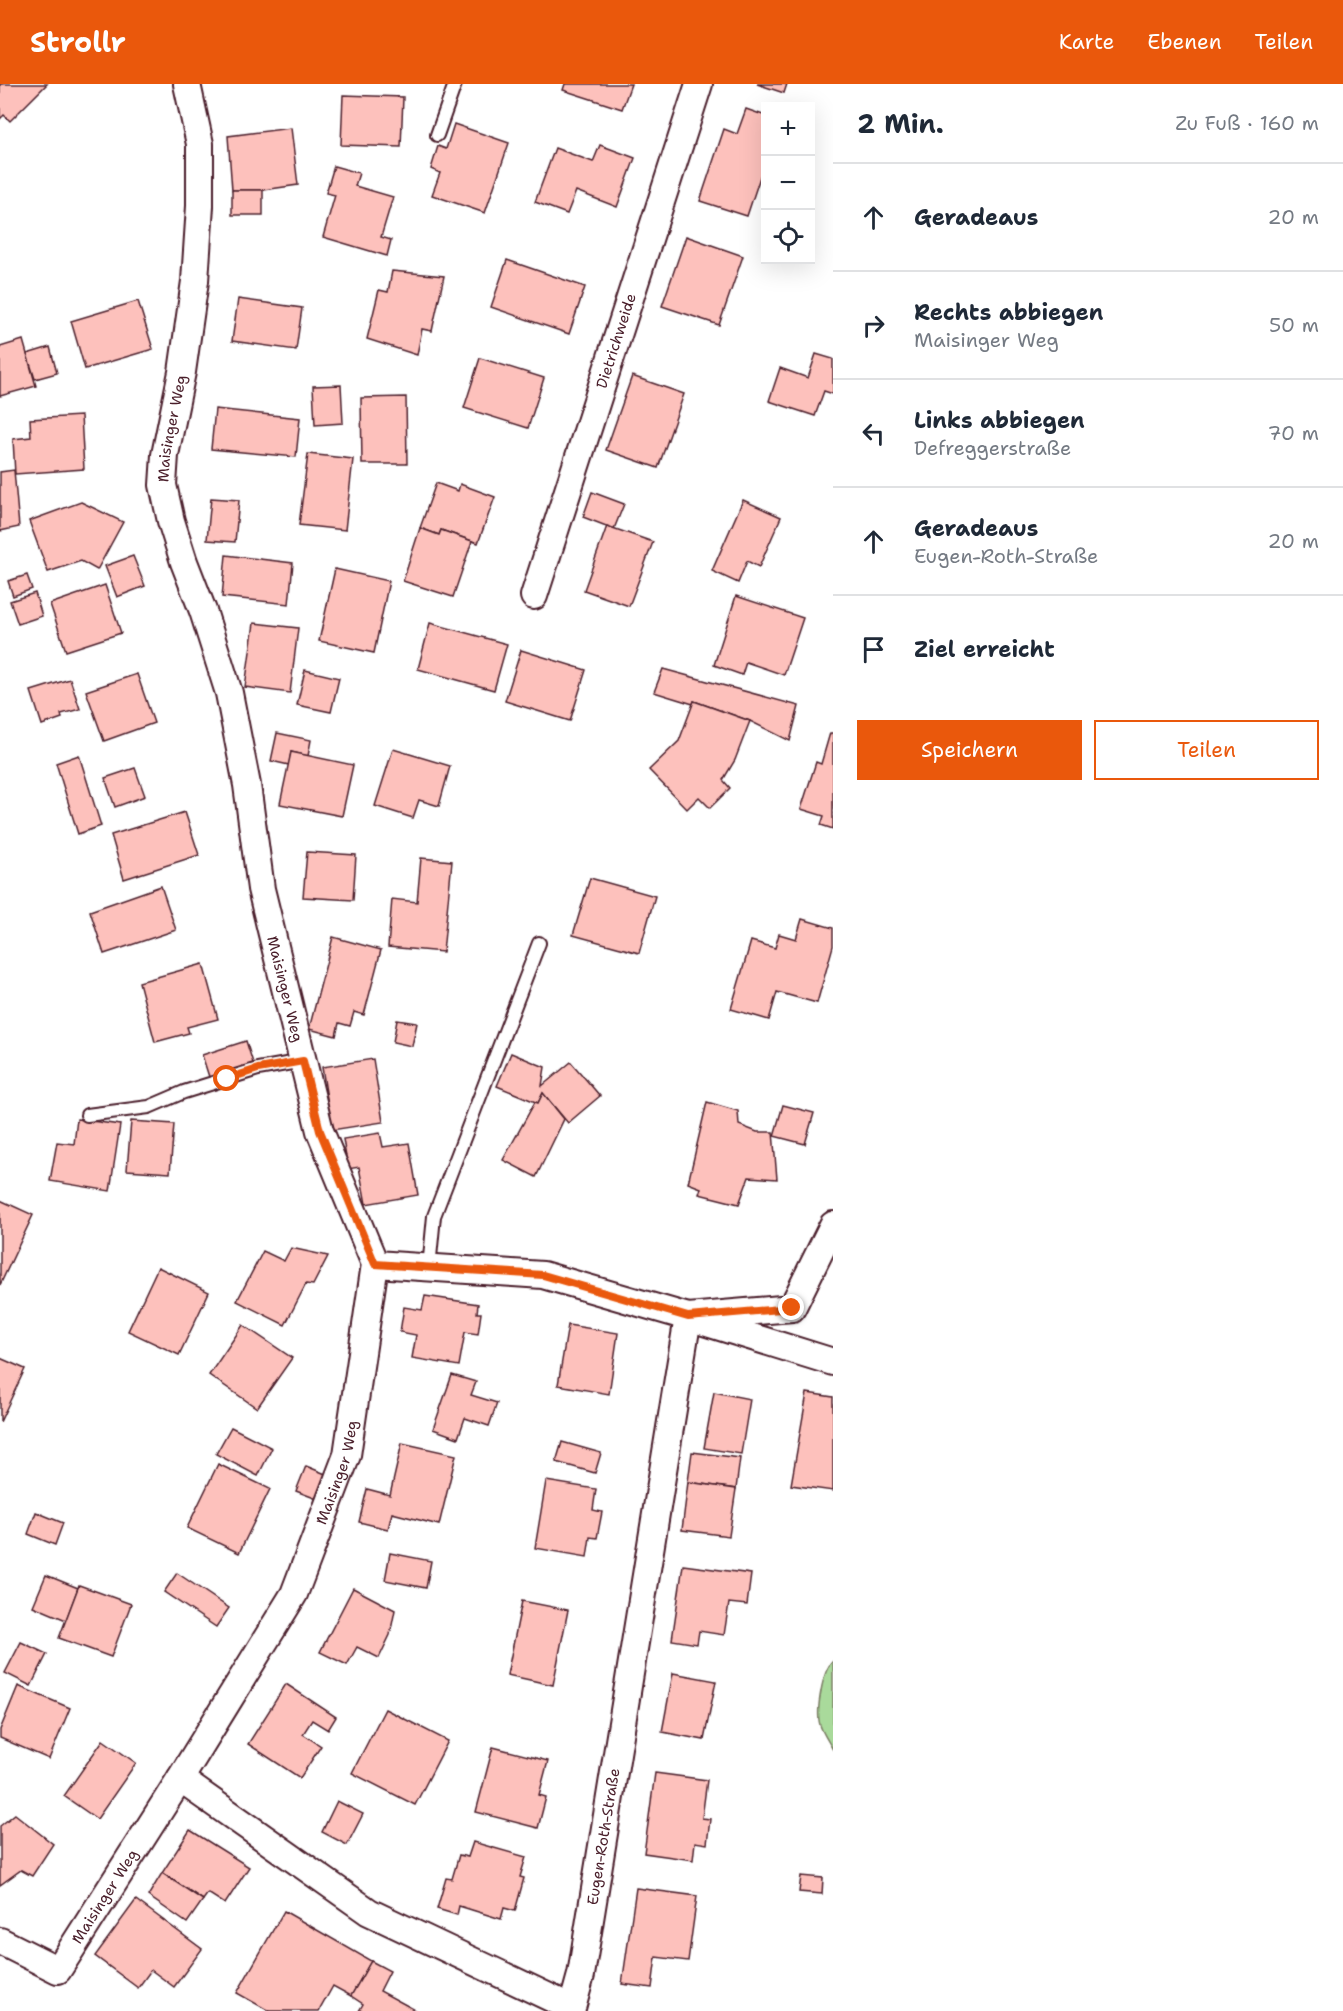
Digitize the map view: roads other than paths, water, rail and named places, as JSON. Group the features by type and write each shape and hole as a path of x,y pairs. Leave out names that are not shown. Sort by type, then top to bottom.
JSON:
{"street":[{"name":"Maisinger Weg","path":"0,1941 57,1970 180,1779 294,1594 346,1455 375,1264 320,1131 261,889 247,785 229,693 203,611 183,561 163,484 165,455 182,372 195,281 200,206 200,144 188,84"},
{"name":"Dietrichweide","path":"534,596 699,84"},
{"path":"688,1317 792,1308 833,1225"},
{"path":"375,1264 543,1275 833,1362"},
{"name":"Eugen-Roth-Straße","path":"180,1779 369,1912 572,2008 581,1975 688,1317"}],"lane":[{"path":"437,135 455,84"},
{"path":"429,1268 434,1216 538,943"},
{"path":"87,1115 149,1107 184,1092 258,1069 303,1061"}]}
